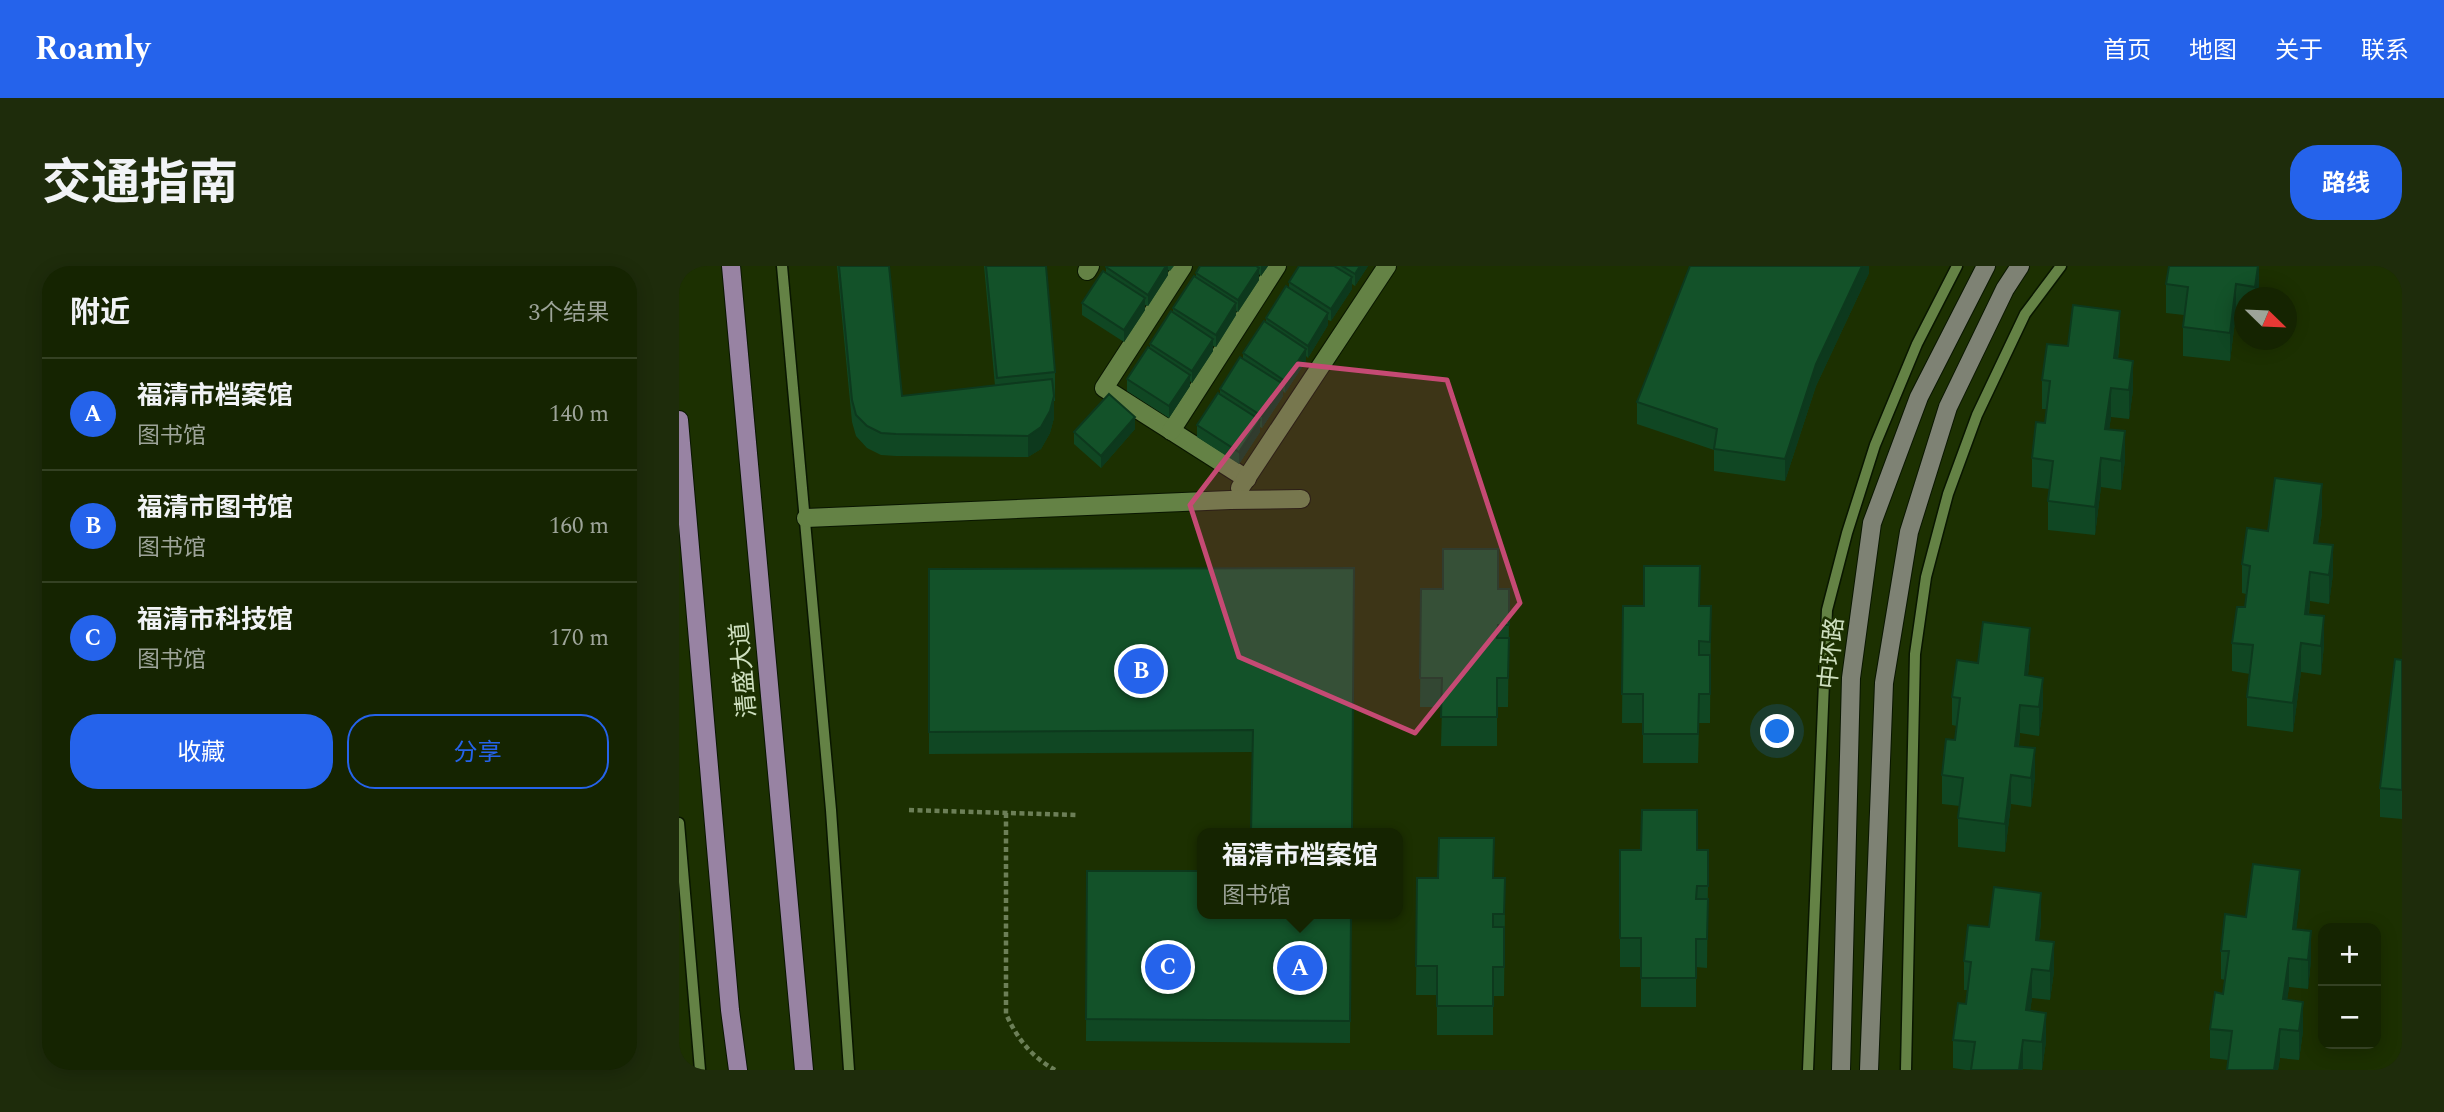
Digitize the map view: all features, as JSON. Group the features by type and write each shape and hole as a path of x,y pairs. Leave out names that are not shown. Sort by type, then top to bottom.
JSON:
{"main road":[{"name":"清盛大道","path":"731,266 804,1070"},
{"name":"清盛大道","path":"679,420 730,1010 738,1070"}],"street":[{"path":"1182,266 1104,388 1247,479"},
{"path":"1171,431 1277,266"},
{"path":"1230,500 1247,479 1387,266"},
{"name":"中环路","path":"1841,1070 1851,678 1872,523 1919,397 1986,266"},
{"path":"1869,1070 1884,683 1909,532 1948,407 2005,289 2020,266"},
{"path":"806,519 1301,499"}],"lane":[{"path":"782,266 831,810 849,1070"},
{"path":"1808,1070 1827,610 1847,533 1875,445 1917,344 1957,266"},
{"path":"1906,1070 1915,654 1926,577 1948,494 1977,415 2025,314 2061,266"},
{"path":"679,823 700,1070"}],"path":[{"path":"909,810 1077,815"},
{"path":"1006,813 1006,1014 1016,1037 1036,1059 1055,1070"}],"highlighted area":[{"path":"1298,364 1447,380 1520,603 1415,733 1239,657 1190,505"}],"building":[{"path":"839,266 889,266 902,396 1052,379 1054,396 1050,411 1041,427 1028,436 896,434 881,433 867,426 856,415 852,400"},
{"path":"986,266 1046,266 1055,372 997,378"},
{"path":"1106,266 1166,266 1148,295"},
{"path":"1200,266 1259,268 1238,300 1196,273"},
{"path":"1299,266 1334,266 1352,277 1331,309 1289,282"},
{"path":"1342,266 1360,266 1355,274"},
{"path":"1690,266 1862,266 1816,364 1785,459 1714,449 1717,429 1637,402"},
{"path":"2169,266 2258,266 2255,287 2236,284 2234,287 2230,333 2183,327 2188,287 2166,284"},
{"path":"1103,271 1145,298 1124,330 1082,303"},
{"path":"1194,276 1236,303 1216,335 1173,308"},
{"path":"1286,286 1328,313 1308,346 1266,318"},
{"path":"2073,305 2120,311 2114,358 2133,361 2129,390 2111,388 2105,429 2125,431 2121,461 2101,458 2095,507 2048,501 2053,461 2032,458 2036,422 2045,423 2050,381 2042,380 2047,344 2068,346"},
{"path":"1171,311 1213,339 1192,371 1150,344"},
{"path":"1264,321 1306,349 1285,381 1243,353"},
{"path":"1148,347 1190,375 1169,406 1127,379"},
{"path":"1240,357 1283,384 1262,416 1220,389"},
{"path":"1218,393 1260,420 1239,452 1197,425"},
{"path":"1109,394 1135,417 1101,456 1074,432"},
{"path":"2275,478 2322,484 2314,543 2333,545 2329,575 2310,572 2305,614 2324,616 2321,646 2301,643 2293,703 2247,697 2253,645 2232,643 2237,607 2245,607 2250,566 2242,564 2247,528 2268,531"},
{"path":"1443,549 1498,549 1498,589 1509,589 1509,625 1498,625 1497,638 1509,638 1508,678 1497,678 1497,717 1441,717 1442,678 1420,678 1421,589 1443,589"},
{"path":"1644,566 1700,566 1699,606 1711,606 1710,642 1699,641 1699,655 1710,655 1710,694 1699,694 1698,734 1643,734 1643,694 1622,694 1623,606 1644,606"},
{"path":"1354,568 1352,828 1251,828 1253,730 929,732 929,569"},
{"path":"1983,622 2030,628 2025,675 2043,678 2039,707 2020,705 2015,746 2035,748 2031,778 2011,775 2005,824 1958,818 1963,778 1942,775 1946,739 1955,740 1960,698 1952,697 1957,660 1978,663"},
{"path":"2395,659 2402,660 2402,790 2380,788"},
{"path":"1642,810 1697,810 1697,850 1708,850 1708,886 1697,886 1696,899 1708,899 1707,939 1696,939 1696,978 1641,978 1641,938 1620,938 1620,850 1641,850"},
{"path":"1439,838 1494,838 1493,878 1505,878 1504,914 1493,914 1493,927 1504,927 1504,967 1493,967 1493,1006 1437,1006 1437,966 1416,966 1417,878 1438,878"},
{"path":"2253,864 2300,870 2293,929 2311,931 2308,960 2289,958 2283,999 2303,1002 2299,1031 2280,1029 2274,1070 2227,1070 2232,1031 2210,1029 2215,992 2223,994 2229,951 2221,951 2225,914 2246,917"},
{"path":"1087,871 1197,871 1197,919 1351,919 1350,1021 1086,1019"},
{"path":"1994,887 2041,893 2036,940 2054,942 2050,971 2032,969 2026,1010 2046,1013 2042,1042 2023,1040 2019,1070 1971,1070 1975,1042 1953,1040 1958,1003 1966,1004 1971,962 1964,961 1968,925 1989,927"}],"place":[{"name":"福清市图书馆","path":"1141,671"},
{"name":"福清市科技馆","path":"1168,967"},
{"name":"福清市档案馆","path":"1300,968"}]}
